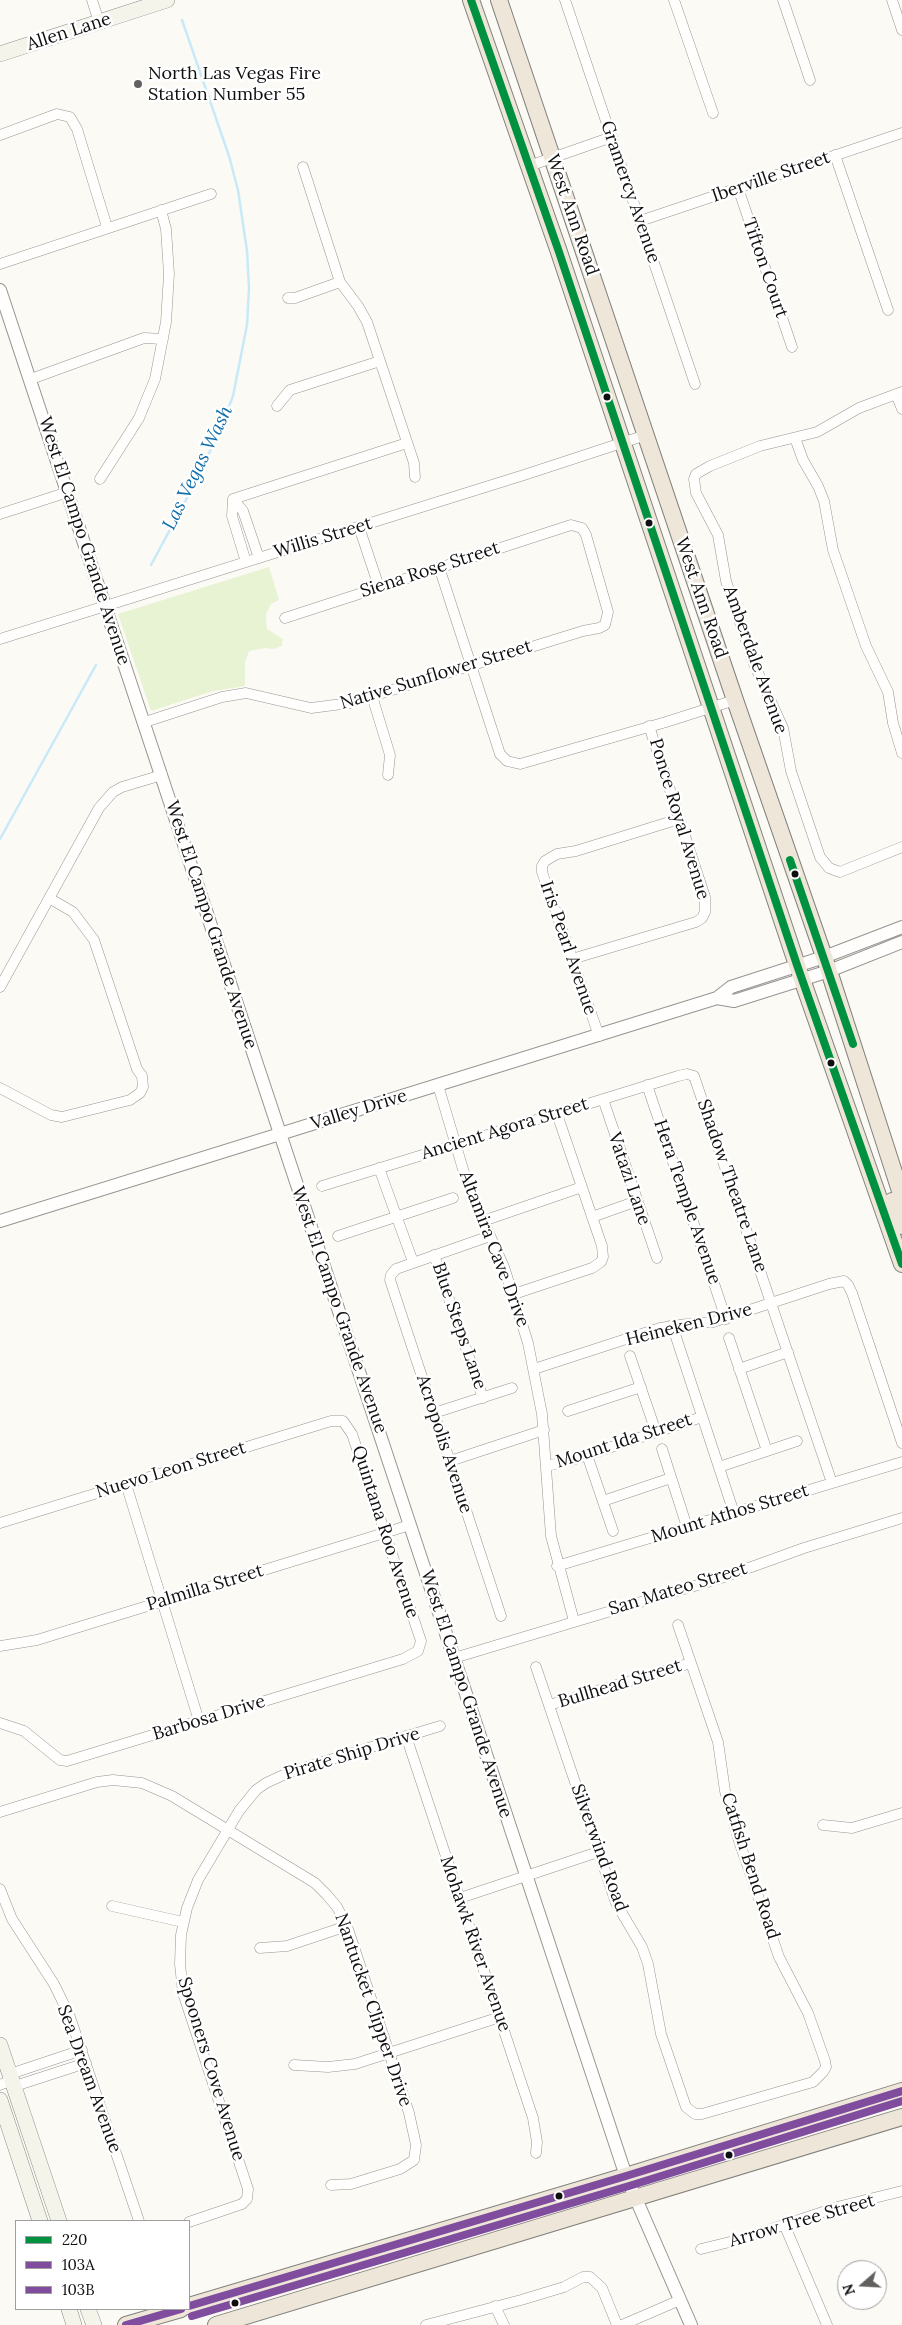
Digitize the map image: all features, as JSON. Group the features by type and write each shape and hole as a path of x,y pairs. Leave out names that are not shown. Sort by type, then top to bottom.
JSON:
{"main road":[{"name":"Allen Lane","path":"0,54 168,0"},
{"name":"West Ann Road","path":"471,0 559,252 800,972 902,1264"},
{"name":"West Ann Road","path":"500,0 735,700 826,964 902,1197"},
{"path":"559,252 568,256 576,264 614,340"},
{"path":"874,1180 885,1181 887,1184 902,1226"},
{"path":"0,2045 9,2081 59,2220"},
{"path":"190,2306 901,2094"},
{"path":"0,2100 40,2220"},
{"path":"216,2325 902,2117"},
{"path":"69,2310 74,2325"},
{"path":"88,2310 94,2325"},
{"path":"126,2325 178,2310"}],"street":[{"path":"92,0 99,22"},
{"name":"Gramercy Avenue","path":"565,0 695,384"},
{"path":"674,0 712,113"},
{"path":"783,0 810,80"},
{"path":"892,0 902,30"},
{"path":"0,135 57,114 70,117 77,129 107,228"},
{"name":"Iberville Street","path":"640,221 902,132"},
{"path":"529,166 612,137"},
{"path":"835,155 888,310"},
{"path":"303,167 340,282 367,322 414,463 416,477"},
{"name":"Tifton Court","path":"738,188 792,347"},
{"path":"0,264 211,194"},
{"path":"100,479 140,418 155,378 162,339 169,274 166,229 161,210"},
{"path":"288,298 295,298 340,282"},
{"name":"West El Campo Grande Avenue","path":"0,290 145,722 626,2176 691,2325"},
{"path":"31,379 144,338 162,339"},
{"path":"277,406 290,390 380,361"},
{"path":"902,409 899,393 858,408 817,432 795,438 803,460 821,494 833,550 866,646 886,686 893,723 902,753"},
{"name":"Willis Street","path":"0,639 646,435"},
{"name":"Amberdale Avenue","path":"795,438 760,446 710,466 696,474 694,479 696,493 718,535 726,582 754,664 783,728 791,771 820,857 829,868 840,872 902,847"},
{"path":"233,499 407,443"},
{"path":"0,514 68,492"},
{"path":"233,499 244,512 259,558"},
{"path":"233,499 232,516 246,562"},
{"name":"Siena Rose Street","path":"285,618 563,526 576,526 582,528 586,535 607,604 607,620"},
{"path":"359,527 379,587"},
{"path":"439,567 500,754 507,761 520,764 735,700"},
{"name":"Native Sunflower Street","path":"145,722 205,702 246,693 311,708 333,706 372,696 583,631 599,628 607,620"},
{"path":"372,696 390,755 388,775"},
{"name":"Ponce Royal Avenue","path":"572,959 688,925 702,918 705,912 705,897 650,726"},
{"path":"0,987 105,799 122,787 162,775"},
{"name":"Iris Pearl Avenue","path":"599,1036 542,872 545,861 557,854 576,851 680,819"},
{"path":"0,1088 51,1115 62,1117 130,1100 140,1093 143,1087 142,1076 137,1068 94,940 73,912 49,898"},
{"name":"Valley Drive","path":"826,964 902,927"},
{"name":"Valley Drive","path":"0,1221 599,1036 717,998 731,987 800,972 902,942"},
{"name":"Ancient Agora Street","path":"322,1186 687,1074"},
{"name":"Shadow Theatre Lane","path":"687,1074 694,1076 696,1080 832,1483"},
{"name":"Altamira Cave Drive","path":"438,1085 468,1186 514,1294 534,1369 544,1430 548,1518 557,1566 574,1621"},
{"name":"Hera Temple Avenue","path":"647,1085 726,1319"},
{"name":"Vatazi Lane","path":"602,1099 656,1258"},
{"path":"514,1294 592,1268 601,1262 603,1257 602,1246 557,1114"},
{"path":"379,1168 413,1262 490,1236"},
{"path":"483,1221 582,1187"},
{"path":"338,1236 453,1198"},
{"path":"592,1217 637,1201"},
{"name":"Blue Steps Lane","path":"434,1255 483,1398"},
{"name":"Acropolis Avenue","path":"413,1262 393,1272 390,1280 501,1616"},
{"name":"Heineken Drive","path":"534,1369 672,1326 726,1319 829,1284 844,1282 852,1293 902,1443"},
{"path":"672,1326 734,1513"},
{"path":"729,1338 767,1450"},
{"path":"739,1369 788,1352"},
{"path":"630,1356 656,1432"},
{"path":"568,1410 640,1387"},
{"path":"434,1413 512,1388"},
{"name":"Mount Ida Street","path":"546,1466 569,1462 702,1417"},
{"name":"Nuevo Leon Street","path":"0,1522 331,1421 343,1421"},
{"name":"Quintana Roo Avenue","path":"343,1421 352,1434 417,1630 420,1645"},
{"path":"450,1461 544,1430"},
{"path":"719,1467 797,1441"},
{"path":"662,1449 687,1527"},
{"path":"587,1455 612,1531"},
{"name":"Mount Athos Street","path":"557,1566 902,1462"},
{"path":"603,1501 672,1478"},
{"path":"126,1484 198,1721"},
{"name":"San Mateo Street","path":"454,1658 721,1578 804,1548 902,1518"},
{"name":"Palmilla Street","path":"0,1646 36,1640 410,1525"},
{"name":"Catfish Bend Road","path":"678,1625 718,1742 724,1791 730,1812 779,1957 815,2029 825,2061 823,2072 813,2082 702,2114 690,2112"},
{"name":"Barbosa Drive","path":"0,1723 24,1731 60,1760 67,1760 413,1656 418,1651 420,1645"},
{"name":"Bullhead Street","path":"548,1706 691,1663"},
{"name":"Silverwind Road","path":"536,1667 616,1903 642,1947 648,1964 661,2034 682,2099 690,2112"},
{"name":"Pirate Ship Drive","path":"228,1830 247,1800 266,1783 290,1772 440,1726"},
{"name":"Mohawk River Avenue","path":"406,1736 533,2118 537,2142 536,2154"},
{"name":"Nantucket Clipper Drive","path":"0,1812 98,1782 128,1781 157,1788 315,1883 337,1907 347,1926 390,2052 409,2113 416,2145 416,2156 409,2165 400,2169 351,2184 331,2185"},
{"path":"822,1825 852,1828 902,1813"},
{"name":"Spooners Cove Avenue","path":"190,2222 234,2208 247,2198 248,2189 184,1993 180,1964 183,1922 198,1880 228,1830"},
{"path":"460,1898 598,1852"},
{"name":"Sea Dream Avenue","path":"0,1889 12,1919 54,1984 82,2050 139,2220"},
{"path":"112,1906 183,1922"},
{"path":"260,1948 287,1946 347,1926"},
{"path":"294,2064 341,2066 500,2016"},
{"path":"9,2081 53,2060 82,2050"},
{"path":"53,2060 57,2072"},
{"path":"9,2081 57,2072 86,2063"},
{"name":"Arrow Tree Street","path":"701,2249 738,2240 841,2206 901,2195"},
{"path":"784,2224 828,2325"},
{"path":"426,2325 564,2287 583,2277 590,2277 602,2288 617,2325"},
{"path":"622,2325 680,2300"},
{"path":"495,2306 504,2325"}],"green space":[{"path":"269,567 279,600 271,604 266,614 267,629 283,639 282,646 273,649 265,648 249,651 245,662 245,686 213,691 151,711 118,614"}],"waterway":[{"name":"Las Vegas Wash","path":"151,565 194,485 220,430 233,396 247,325 249,288 247,251 238,190 229,156 182,20"},
{"name":"Las Vegas Wash","path":"0,839 96,665"}],"transit line":[{"name":"220","path":"471,0 559,252 797,965 902,1264"},
{"name":"220","path":"790,860 853,1044"},
{"name":"103A","path":"190,2306 626,2176 902,2091"},
{"name":"103B","path":"192,2316 629,2186 902,2101"},
{"name":"103A","path":"126,2325 178,2310"}],"place":[{"name":"North Las Vegas Fire Station Number 55","path":"138,84"}]}
